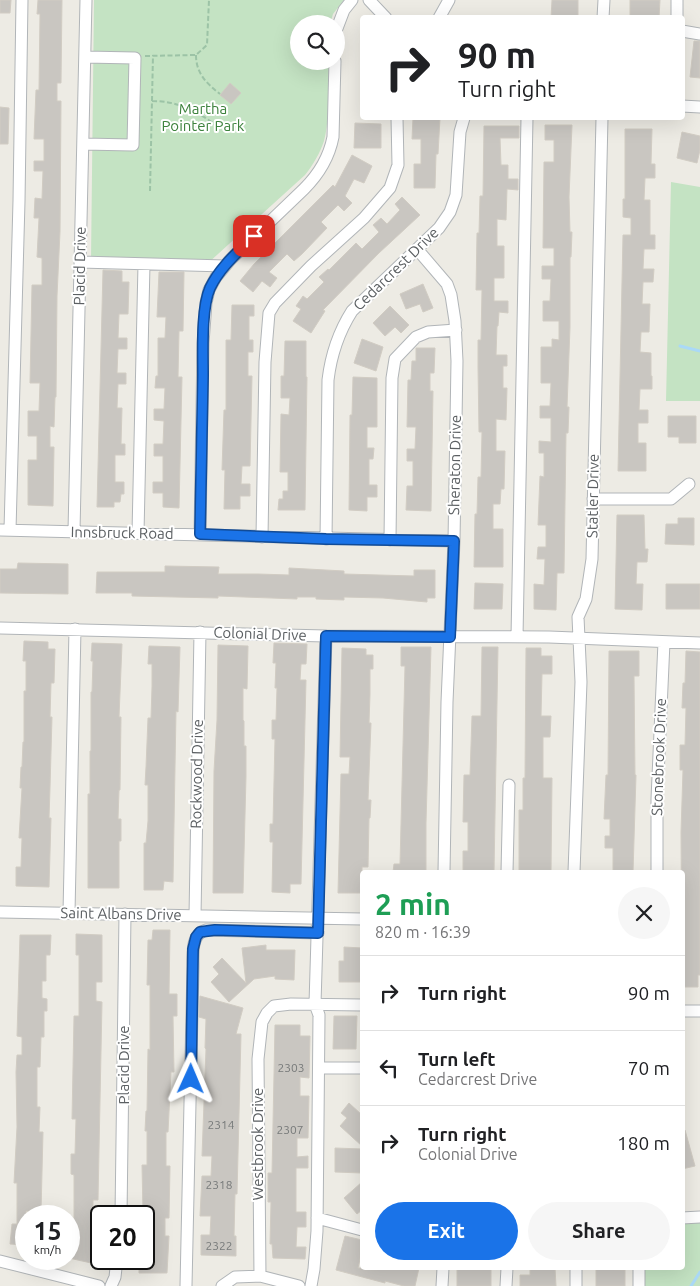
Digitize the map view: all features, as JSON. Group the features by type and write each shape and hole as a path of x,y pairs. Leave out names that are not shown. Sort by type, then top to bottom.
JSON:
{"street":[{"path":"5,530 19,201 22,0"},
{"name":"Placid Drive","path":"74,532 86,0"},
{"path":"342,15 352,0"},
{"path":"369,0 383,15"},
{"path":"440,15 448,0"},
{"path":"603,15 604,0"},
{"path":"677,15 678,0"},
{"path":"685,32 700,34"},
{"path":"83,144 133,145 136,58 85,57"},
{"path":"200,534 203,352 206,304 209,290 225,266 316,177 325,162 333,137 335,70"},
{"path":"685,106 700,107"},
{"path":"262,537 265,362 269,313 275,303 311,266 364,218 390,188 398,165 397,120"},
{"name":"Cedarcrest Drive","path":"326,539 328,380 330,360 342,327 352,311 439,228 450,212 456,195 460,132 463,120"},
{"path":"517,637 527,120"},
{"name":"Statler Drive","path":"574,870 580,682 578,617 586,599 592,559 602,120"},
{"name":"Sheraton Drive","path":"417,249 446,284 454,308 456,330 454,541 444,870"},
{"path":"80,262 225,266"},
{"path":"138,533 144,264"},
{"path":"390,540 392,378 396,359 408,344 422,333 456,330"},
{"path":"593,499 671,499 688,484"},
{"name":"Innsbruck Road","path":"5,530 454,541"},
{"name":"Colonial Drive","path":"0,628 326,636 517,637 700,643"},
{"path":"69,913 75,629"},
{"name":"Rockwood Drive","path":"195,916 200,632"},
{"path":"311,1286 317,1218 320,1015 316,1004 326,636"},
{"name":"Stonebrook Drive","path":"657,870 657,799 664,642"},
{"path":"507,870 508,785"},
{"name":"Saint Albans Drive","path":"0,912 360,919"},
{"name":"Placid Drive","path":"121,1205 125,914"},
{"path":"186,1286 193,966 196,937 200,932 215,930 318,933"},
{"path":"316,1004 360,1005"},
{"name":"Westbrook Drive","path":"260,1276 258,1059 262,1022 274,1006 316,1004"},
{"path":"685,1011 700,1011"},
{"path":"319,1068 360,1068"},
{"path":"685,1218 700,1217"},
{"path":"317,1218 360,1229"},
{"path":"0,1261 99,1286"},
{"path":"111,1286 116,1270"},
{"path":"442,1286 443,1270"},
{"path":"506,1286 507,1270"},
{"path":"576,1270 576,1286"},
{"path":"639,1286 640,1270"},
{"path":"222,1286 235,1277 260,1276 299,1286"}],"path":[{"path":"136,58 153,55 196,55 207,45 209,0"},
{"path":"150,191 153,55"},
{"path":"196,55 197,68 209,84 220,94"},
{"path":"152,101 177,104 196,110 217,126"}],"green space":[{"name":"Martha Pointer Park","path":"94,0 344,0 333,15 290,15 290,70 329,70 326,133 318,154 305,175 207,264 91,261"},
{"path":"671,182 700,187 700,401 666,401"},
{"path":"700,1219 700,1286 642,1286 643,1270 685,1270 685,1220"}],"building":[{"path":"0,0 11,0 10,13 0,13"},
{"path":"38,0 62,0 61,83 57,83 57,101 61,101 56,397 54,427 50,426 50,447 54,447 53,506 28,505 28,460 37,460 37,436 28,436 28,411 39,411 40,383 30,383 32,285 42,285 42,258 37,257 39,218 34,218 35,198 42,199 43,171 34,171 34,161 44,161 44,139 34,139 36,90 39,90 40,14 37,14"},
{"path":"552,0 578,0 578,15 551,15"},
{"path":"630,0 660,0 659,15 630,15"},
{"path":"694,41 700,41 700,78 690,77"},
{"path":"230,83 241,93 231,104 220,95"},
{"path":"0,107 9,108 8,144 0,144"},
{"path":"413,120 440,120 435,188 414,188 414,164 421,164 421,139 412,139"},
{"path":"355,123 381,124 381,148 354,148"},
{"path":"545,125 572,125 569,197 570,232 572,232 567,407 569,407 568,433 566,433 564,573 557,573 556,610 534,609 534,584 544,585 545,559 537,559 538,547 546,547 546,525 538,525 540,476 544,477 544,453 539,453 539,441 551,442 551,418 540,418 540,406 550,406 551,383 541,383 541,347 552,347 552,339 559,340 559,321 543,321 543,301 550,301 551,279 542,279 542,266 554,266 554,248 543,248 544,162 554,162 554,140 545,140"},
{"path":"484,126 519,126 519,138 500,138 501,165 508,165 508,179 518,179 518,190 507,189 506,220 497,219 497,246 504,246 504,278 494,278 494,301 508,301 508,313 499,312 496,355 507,355 507,366 503,366 503,388 507,388 506,420 496,419 496,451 505,451 504,489 501,489 500,504 493,504 493,529 503,529 503,567 474,567 475,514 477,514 478,477 481,477 482,432 479,432 478,340 481,340 482,290 476,290 477,233 479,233 480,196 483,196"},
{"path":"625,129 652,129 651,164 655,164 655,178 645,178 644,200 650,200 650,235 655,235 655,249 644,249 643,269 654,269 653,282 643,282 642,304 650,304 649,332 641,332 640,352 651,353 652,389 640,389 639,410 648,410 648,423 638,423 638,443 646,443 646,471 618,471 623,235 631,235 631,218 623,217 623,199 625,199"},
{"path":"682,132 700,136 700,150 697,163 677,158"},
{"path":"352,155 372,166 364,183 354,179 345,196 352,203 344,211 338,205 321,222 327,228 302,254 294,261 287,254 269,272 277,278 270,287 262,281 253,292 240,281 254,264 333,185 335,187"},
{"path":"402,197 420,215 379,253 323,310 325,311 311,333 293,321 301,309 296,306 303,296 307,299 324,282 319,277 329,270 356,243 362,249 379,232 373,225 381,218 387,224 400,210 395,204"},
{"path":"103,270 122,271 122,282 129,282 128,314 119,314 118,338 127,338 127,349 118,349 117,373 126,373 126,384 118,384 117,408 122,408 121,444 125,444 125,455 115,455 115,482 124,482 124,494 121,494 120,502 114,502 114,507 97,507"},
{"path":"159,272 184,272 183,331 179,331 178,377 182,377 179,508 163,507 163,493 153,493 153,482 163,482 163,456 154,456 154,444 163,444 164,421 154,420 154,409 164,409 165,388 155,388 156,376 158,376 158,338 165,338 166,317 157,317"},
{"path":"423,284 433,308 423,312 420,304 406,309 400,294"},
{"path":"232,305 254,305 254,316 249,316 249,340 253,340 253,352 248,352 248,376 252,376 250,466 242,466 241,484 250,484 250,496 240,496 240,509 224,509 225,470 222,470 224,410 226,410 226,340 231,340"},
{"path":"390,306 409,325 401,333 395,327 385,336 373,323"},
{"path":"362,339 383,347 376,371 354,363"},
{"path":"285,341 306,341 305,510 278,510 279,499 283,499 283,491 288,491 288,472 280,472 281,414 289,415 290,398 281,398 281,376 284,376"},
{"path":"416,348 435,348 434,373 430,373 430,391 433,391 431,511 406,510 407,486 413,486 413,461 407,461 407,449 415,449 416,427 407,427 408,380 411,380 412,361 416,361"},
{"path":"353,377 377,378 377,427 367,427 367,448 374,448 373,459 369,459 369,485 377,485 377,497 367,497 367,511 349,510 350,415 352,415"},
{"path":"668,416 696,416 696,443 679,443 679,437 668,437"},
{"path":"617,515 644,515 645,549 648,549 647,562 637,562 636,584 643,584 642,610 615,609"},
{"path":"678,518 694,518 694,545 665,544 666,524 678,524"},
{"path":"18,563 68,564 68,594 0,593 0,569 17,569"},
{"path":"165,566 219,567 218,574 289,575 289,568 344,571 344,574 414,576 414,570 435,570 435,598 427,598 427,602 383,598 344,597 344,600 316,599 316,597 297,597 297,599 218,596 218,598 132,596 132,593 96,593 97,572 165,572"},
{"path":"475,583 503,584 502,609 474,609"},
{"path":"666,584 700,584 700,609 666,609"},
{"path":"24,641 48,642 48,649 55,649 50,717 52,717 49,887 16,886 16,867 21,867 22,838 19,838 22,788 20,788 21,767 24,742 24,691 26,691 26,661 23,661"},
{"path":"92,643 122,644 119,717 121,717 118,819 121,819 121,841 119,841 119,888 88,888 88,794 90,794"},
{"path":"274,643 307,644 306,664 301,664 300,680 306,680 301,884 290,884 290,893 272,892 273,842 270,842 270,824 273,824 275,739 272,739 272,720 276,720 277,688 275,688 276,663 273,663"},
{"path":"218,645 248,646 247,689 243,688 246,776 243,893 213,893"},
{"path":"149,646 180,647 178,712 176,711 173,882 164,881 163,890 144,890 144,843 146,843 148,821 148,785 145,785 148,718 151,718 152,687 152,664 148,664"},
{"path":"401,647 431,647 426,870 393,870 394,864 400,864 405,666 401,666"},
{"path":"482,647 498,647 494,870 463,870 463,851 468,851 468,822 463,822 464,775 470,775 472,716 481,716"},
{"path":"342,648 366,649 366,655 373,655 373,669 370,669 369,723 371,723 368,800 371,800 368,867 362,867 362,870 360,870 360,893 338,893 341,774 349,774 350,757 340,757"},
{"path":"526,648 541,648 541,656 552,656 552,674 542,674 541,716 551,716 550,737 543,737 543,778 552,778 551,870 519,870 519,810 523,810 523,778 525,778"},
{"path":"609,651 639,651 639,676 634,676 636,775 633,870 613,870 613,848 605,848 605,836 610,836 610,819 604,819 606,775 608,775"},
{"path":"686,651 700,652 700,975 698,975 698,987 685,987 685,870 681,870 683,770 680,770 680,745 685,745 686,708 682,708 683,683 685,683"},
{"path":"153,930 170,930 169,994 177,994 177,1016 173,1016 174,1072 171,1072 168,1132 166,1132 166,1166 170,1166 169,1218 165,1218 165,1236 169,1236 167,1273 139,1273 139,1270 155,1270 155,1205 143,1205 142,1165 147,1165 147,1131 145,1131 148,1049 150,1050 150,985 147,985 148,940 152,940"},
{"path":"76,934 102,935 102,982 96,982 96,1001 102,1002 98,1200 93,1200 93,1205 90,1205 90,1263 80,1260 80,1205 74,1205 74,1175 71,1174 71,1154 75,1154 76,1119 72,1119 74,1016 79,1016 79,955 76,955"},
{"path":"20,935 51,935 50,955 46,955 46,981 42,981 42,998 47,999 47,1011 44,1011 44,1037 41,1037 40,1067 37,1067 37,1107 40,1107 39,1132 43,1132 41,1205 17,1205 17,1183 14,1183 17,1127 16,1072 17,1055 22,1055 22,1037 17,1036"},
{"path":"266,945 266,950 295,950 294,980 275,979 275,976 254,979 229,1002 211,982 219,974 213,967 222,958 246,983 242,948"},
{"path":"344,947 360,948 360,982 339,982 339,961 344,961"},
{"path":"200,996 243,1008 236,1034 241,1034 237,1194 235,1194 234,1236 236,1236 236,1256 201,1255 201,1235 210,1235 211,1216 200,1216 202,1176 211,1176 212,1156 202,1156 206,1019 199,1017"},
{"path":"334,1016 357,1016 356,1049 333,1049"},
{"path":"275,1025 300,1025 300,1036 310,1036 309,1078 300,1077 300,1096 309,1096 308,1138 297,1138 297,1157 308,1156 308,1168 296,1168 296,1212 306,1212 306,1227 297,1227 296,1247 306,1247 305,1259 273,1258 272,1244 270,1244 271,1202 268,1202 268,1173 272,1173"},
{"path":"349,1103 360,1113 360,1144 340,1126 347,1118 341,1113"},
{"path":"685,1130 695,1166 685,1168"},
{"path":"335,1148 360,1149 360,1173 335,1172"},
{"path":"360,1184 360,1212 357,1214 344,1198"},
{"path":"12,1224 15,1224 15,1244 10,1244"},
{"path":"345,1236 360,1240 358,1268 360,1270 419,1270 415,1286 404,1286 336,1270"},
{"path":"457,1270 491,1270 491,1286 457,1286"},
{"path":"530,1270 555,1270 556,1286 520,1286 520,1275 530,1275"},
{"path":"596,1270 625,1270 625,1286 596,1286"}],"waterway":[{"path":"680,346 700,351"},
{"path":"691,1286 700,1272"}],"route":[{"path":"191,1079 193,949 196,937 200,932 215,930 318,933 326,636 450,637 454,541 326,539 200,534 203,343 206,304 209,290 216,277 254,236"}]}
